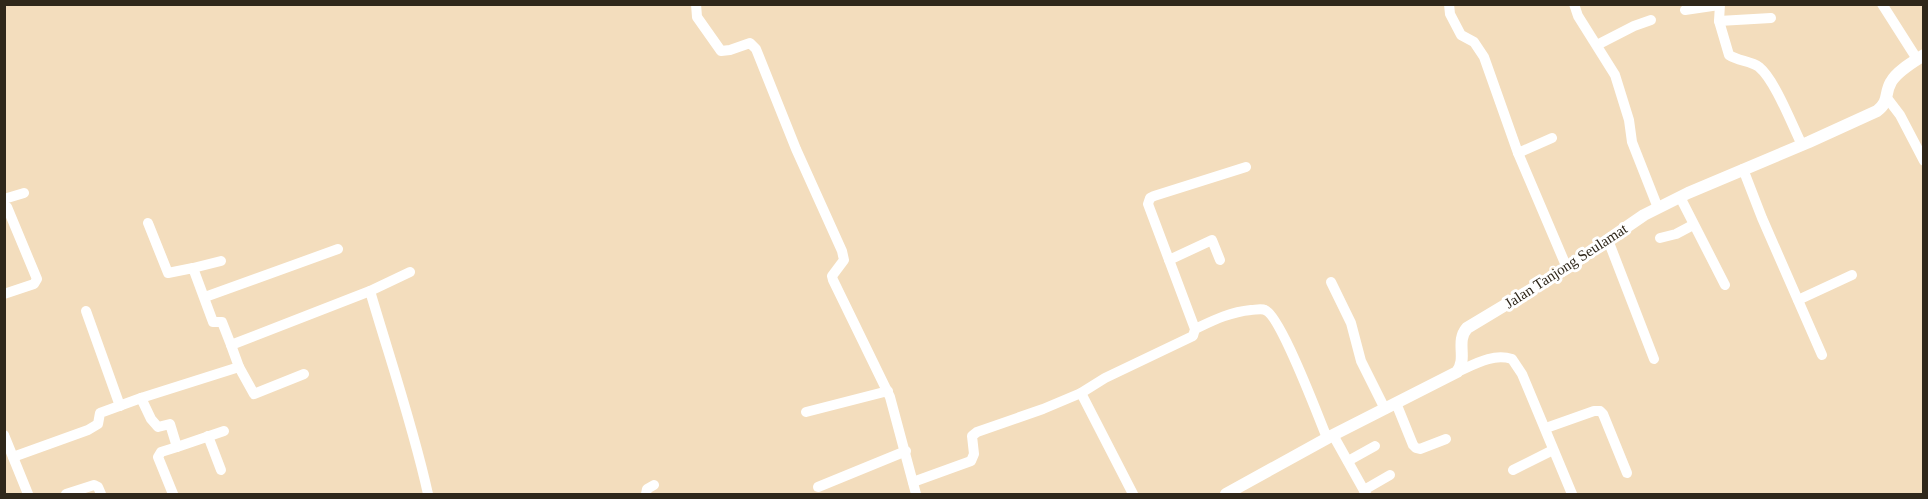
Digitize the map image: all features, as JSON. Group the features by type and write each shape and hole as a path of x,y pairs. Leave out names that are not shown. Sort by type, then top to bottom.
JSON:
{"street":[{"path":"696,4 697,17 719,49 730,50 750,43 756,49 796,149 843,251 844,260 832,276 833,280 888,391 916,495"},
{"path":"1449,4 1450,14 1461,35 1474,42 1484,57 1518,153 1567,268"},
{"path":"1574,4 1578,16 1615,75 1629,120 1632,142 1658,208"},
{"path":"1882,4 1920,57"},
{"path":"1685,10 1719,5 1719,21 1726,51 1729,55 1754,64 1762,70 1802,145"},
{"path":"1719,21 1771,18"},
{"path":"1597,45 1651,20"},
{"name":"Jalan Tanjong Seulamat","path":"1457,372 1462,362 1461,342 1465,331 1567,268 1644,215 1877,111 1884,106 1891,81 1920,57"},
{"path":"1887,98 1900,115 1923,160"},
{"path":"1518,153 1552,138"},
{"path":"913,482 971,461 974,454 972,436 977,432 1081,393 1105,378 1191,338 1195,329 1148,204 1150,198 1154,196 1245,167"},
{"path":"1743,169 1822,355"},
{"path":"4,294 34,284 37,279 5,204 24,193"},
{"path":"1680,197 1725,285"},
{"path":"148,223 168,273 221,261"},
{"path":"1660,238 1676,234 1693,225"},
{"path":"1169,260 1212,240 1220,260"},
{"path":"1608,240 1654,358"},
{"path":"205,297 338,249"},
{"path":"194,268 213,322 222,322 239,367 254,394 304,374"},
{"path":"231,345 370,291 410,272"},
{"path":"1798,300 1852,275"},
{"path":"1331,282 1351,323 1361,361 1413,445 1420,449 1446,439"},
{"path":"370,291 418,450 428,495"},
{"path":"1195,329 1234,312 1260,309 1270,313 1330,436 1348,461 1365,492 1390,475"},
{"path":"86,311 120,406"},
{"path":"1226,495 1330,436 1457,372 1493,357 1512,359 1522,374 1572,495"},
{"path":"13,458 88,430 98,424 100,413 239,367"},
{"path":"806,412 888,391"},
{"path":"1081,393 1133,495"},
{"path":"141,398 151,419 158,427 170,424 177,447"},
{"path":"1546,428 1594,411 1600,411 1627,473"},
{"path":"173,495 158,461 161,452 224,431"},
{"path":"4,435 28,495"},
{"path":"208,436 221,470"},
{"path":"1348,461 1375,446"},
{"path":"1513,470 1553,450"},
{"path":"818,487 906,451"},
{"path":"66,495 94,485 100,490 101,495"},
{"path":"646,495 646,489 654,485"}]}
